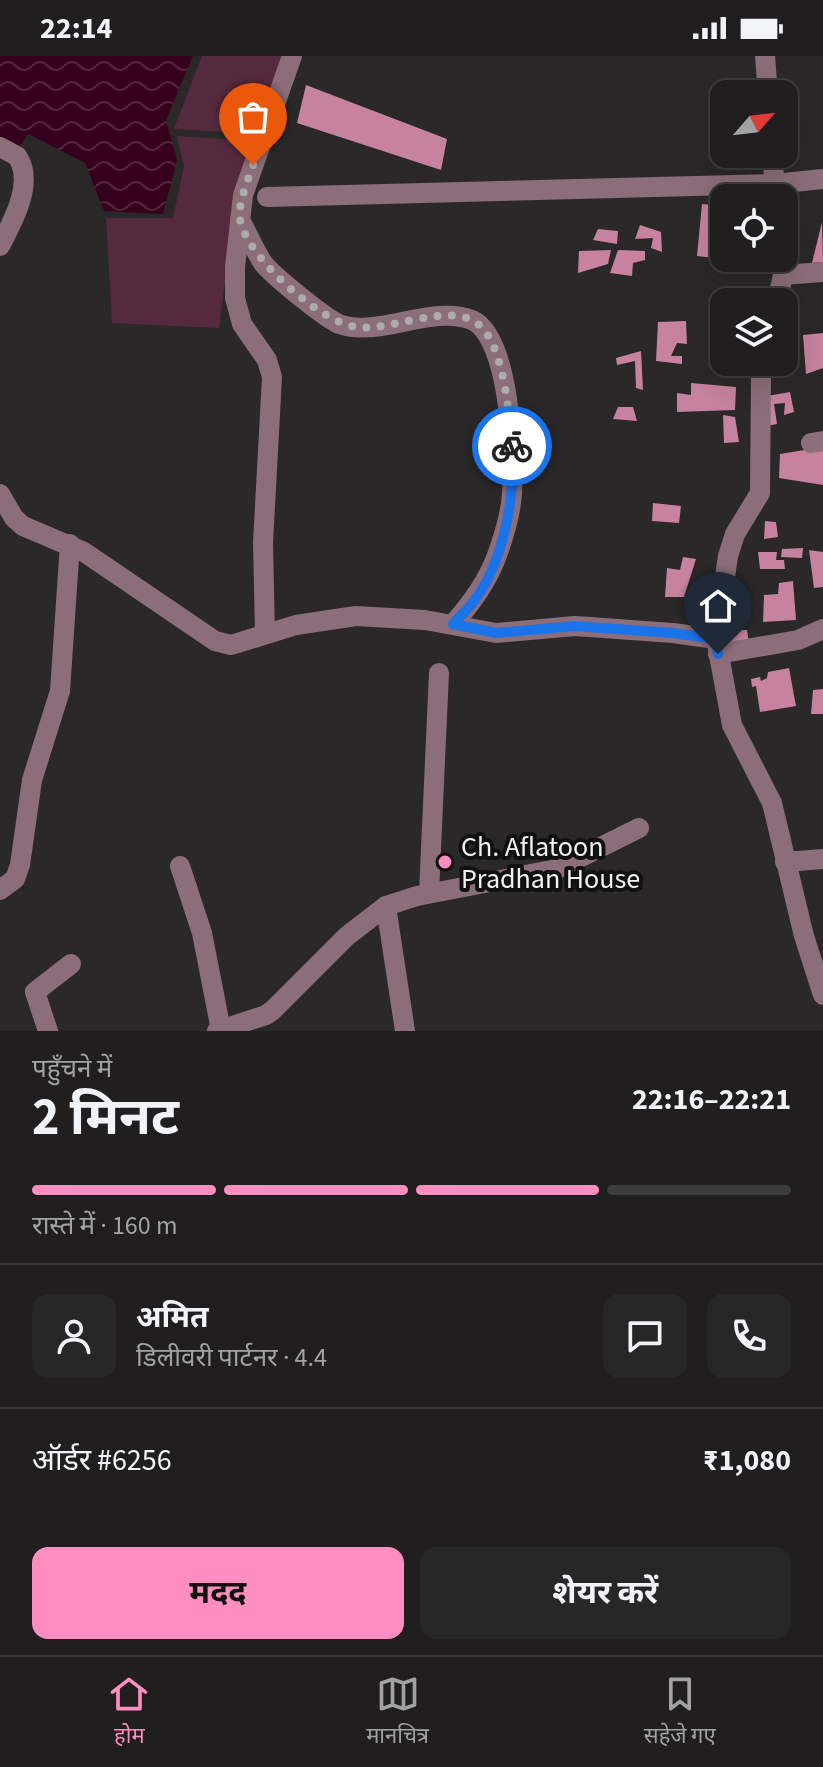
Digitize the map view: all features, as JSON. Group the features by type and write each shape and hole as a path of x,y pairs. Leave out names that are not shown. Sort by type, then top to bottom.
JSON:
{"street":[{"path":"265,633 263,543 272,377 267,360 242,324 235,298 243,195 292,56"},
{"path":"765,56 767,80"},
{"path":"0,147 17,156 25,174 16,213 0,246"},
{"path":"798,185 823,179"},
{"path":"267,197 710,192"},
{"path":"240,220 265,266 338,323 360,328 378,327 453,316 478,324 491,343 502,375 508,407 512,497 497,556 476,599 453,624"},
{"path":"798,268 823,272"},
{"path":"761,376 760,493 735,534 728,556 717,647 732,725 772,803 811,962 823,995"},
{"path":"0,494 14,518 23,526 84,552 215,641 231,645 296,625 356,616 453,624 496,633 575,626 673,633 717,647 774,646 823,629"},
{"path":"0,890 15,879 20,865 32,780 60,691 70,544"},
{"path":"429,893 439,673"},
{"path":"180,866 202,933 219,1030 267,1023 347,936 386,906 429,893 557,869 639,828"},
{"path":"785,862 823,859"},
{"path":"386,906 405,1031"},
{"path":"48,1031 35,992 71,964"}],"shaded area":[{"path":"202,56 284,56 256,134 174,129"},
{"path":"177,136 254,141 230,243 219,328 112,323 106,218 173,218 184,166"}],"water":[{"path":"0,56 193,56 166,120 177,160 163,214 104,211 85,163 28,134 17,151 0,142"}],"building":[{"path":"306,85 447,139 441,170 297,123"},
{"path":"702,204 710,205 710,257 697,256"},
{"path":"822,222 823,262 812,263"},
{"path":"640,225 661,232 662,252 651,248 653,238 635,239"},
{"path":"598,229 618,231 617,244 593,240"},
{"path":"611,250 608,264 578,273 579,251"},
{"path":"618,250 645,251 645,260 633,263 632,276 610,273"},
{"path":"686,321 687,344 677,343 671,356 682,356 682,364 656,361 658,322"},
{"path":"823,333 823,368 806,374 803,335"},
{"path":"641,351 643,390 636,388 635,361 617,365 616,358"},
{"path":"691,383 736,387 735,410 677,412 677,393 691,395"},
{"path":"790,392 794,412 784,415 785,403 774,404 777,424 762,427 762,397"},
{"path":"618,407 633,407 637,421 613,419"},
{"path":"723,415 735,417 739,442 724,443"},
{"path":"823,447 823,485 779,478 780,454"},
{"path":"653,503 681,506 679,523 652,521"},
{"path":"765,521 776,522 778,537 764,539"},
{"path":"803,548 802,558 781,557 782,549"},
{"path":"809,550 823,552 823,587 814,588"},
{"path":"758,552 777,552 776,560 784,560 785,569 760,569"},
{"path":"683,557 696,559 684,597 665,597 667,568 680,570"},
{"path":"793,581 796,620 763,622 764,595 778,594 779,583"},
{"path":"727,630 747,630 749,644 726,644"},
{"path":"789,668 796,706 760,712 756,686 752,687 751,679 760,677 761,681 767,678 768,672"},
{"path":"823,689 823,714 811,714 813,690"}],"way so far":[{"path":"253,165 243,195 240,220 265,266 338,323 360,328 378,327 453,316 478,324 491,343 502,375 512,446"}],"place":[{"name":"Ch. Aflatoon Pradhan House","path":"445,862"}],"route":[{"path":"512,446 512,497 497,556 476,599 453,624 509,634 575,626 673,633 716,639 718,654"}]}
